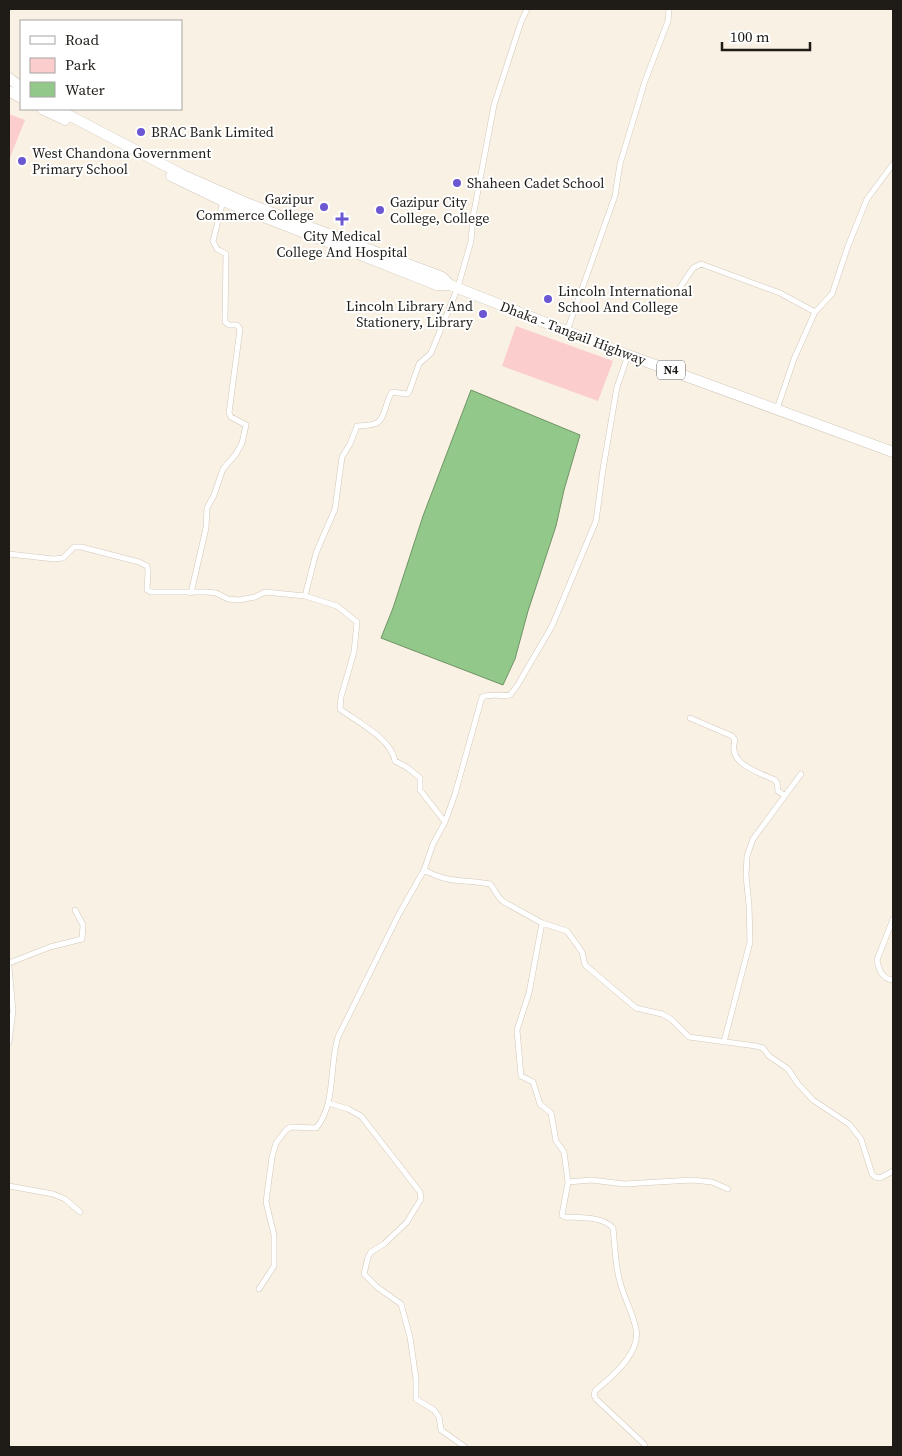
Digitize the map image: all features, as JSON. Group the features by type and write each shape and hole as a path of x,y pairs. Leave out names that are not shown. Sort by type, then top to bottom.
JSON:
{"highway":[{"path":"9,78 20,86"},
{"path":"9,91 20,98"},
{"name":"Dhaka - Tangail Highway","path":"44,110 223,201 437,285 454,286"},
{"name":"Dhaka - Tangail Highway","path":"59,110 192,178 249,204 442,278 454,286 628,355 893,452"}],"street":[{"path":"305,596 316,553 334,509 342,457 350,444 357,426 379,422 392,392 407,394 409,392 419,364 422,360 428,358 431,353 471,241 473,217 494,105 527,9"},
{"path":"567,330 615,196 620,164 645,81 668,21 669,9"},
{"path":"777,409 794,359 815,312 832,294 867,198 893,164"},
{"path":"191,593 206,528 207,508 214,495 222,469 236,454 242,443 246,425 230,417 229,413 240,329 237,325 229,325 224,322 226,254 217,249 213,241 223,201"},
{"path":"680,289 693,268 701,264 780,293 815,312"},
{"path":"259,1289 274,1266 274,1235 266,1202 272,1157 276,1143 286,1130 291,1127 316,1128 322,1121 327,1110 334,1050 338,1037 398,914 424,870 433,844 445,822 455,794 482,697 489,694 510,695 552,626 596,521 617,387 628,355"},
{"path":"9,554 54,559 63,558 74,547 81,547 139,562 147,566 147,590 151,592 207,592 238,600 255,597 265,592 305,596 337,606 357,622 354,652 341,697 340,709 386,743 394,755 395,761 414,772 420,778 420,790 445,822"},
{"path":"690,718 734,738 733,748 740,761 748,768 775,780 778,791 784,795"},
{"path":"724,1042 750,942 746,874 747,856 753,839 801,774"},
{"path":"424,870 439,878 450,881 490,884 495,889 500,900 542,923 566,930 582,952 585,965 636,1008 671,1018 689,1037 763,1048 776,1061 788,1069 798,1084 813,1100 849,1124 861,1139 872,1174 875,1177 880,1178 893,1171"},
{"path":"9,1042 13,1011 9,965 50,947 82,939 83,925 75,910"},
{"path":"893,920 877,960 882,976 893,980"},
{"path":"542,923 529,993 517,1030 521,1076 535,1084 540,1104 551,1113 556,1140 564,1152 568,1182 562,1215 564,1217 599,1220 608,1223 613,1228 619,1279 637,1331 634,1349 626,1361 594,1394 596,1399 645,1447"},
{"path":"328,1103 348,1109 361,1116 420,1192 421,1199 407,1222 384,1244 370,1252 364,1274 377,1287 401,1304 410,1336 416,1379 416,1399 434,1410 439,1417 441,1430 465,1447"},
{"path":"568,1182 591,1180 624,1184 692,1180 712,1182 728,1189"},
{"path":"9,1186 53,1194 65,1200 80,1212"}],"green space":[{"path":"9,114 25,120 9,160"},
{"path":"516,326 613,361 598,401 502,366"}],"water":[{"path":"471,390 580,435 556,526 528,611 515,659 503,685 381,638 393,608 423,516"}],"place":[{"name":"BRAC Bank Limited","path":"141,132"},
{"name":"West Chandona Government Primary School","path":"22,161"},
{"name":"Shaheen Cadet School","path":"457,183"},
{"name":"Gazipur Commerce College","path":"324,207"},
{"name":"Gazipur City College, College","path":"380,210"},
{"name":"City Medical College And Hospital","path":"342,219"},
{"name":"Lincoln International School And College","path":"548,299"},
{"name":"Lincoln Library And Stationery, Library","path":"483,314"}]}
